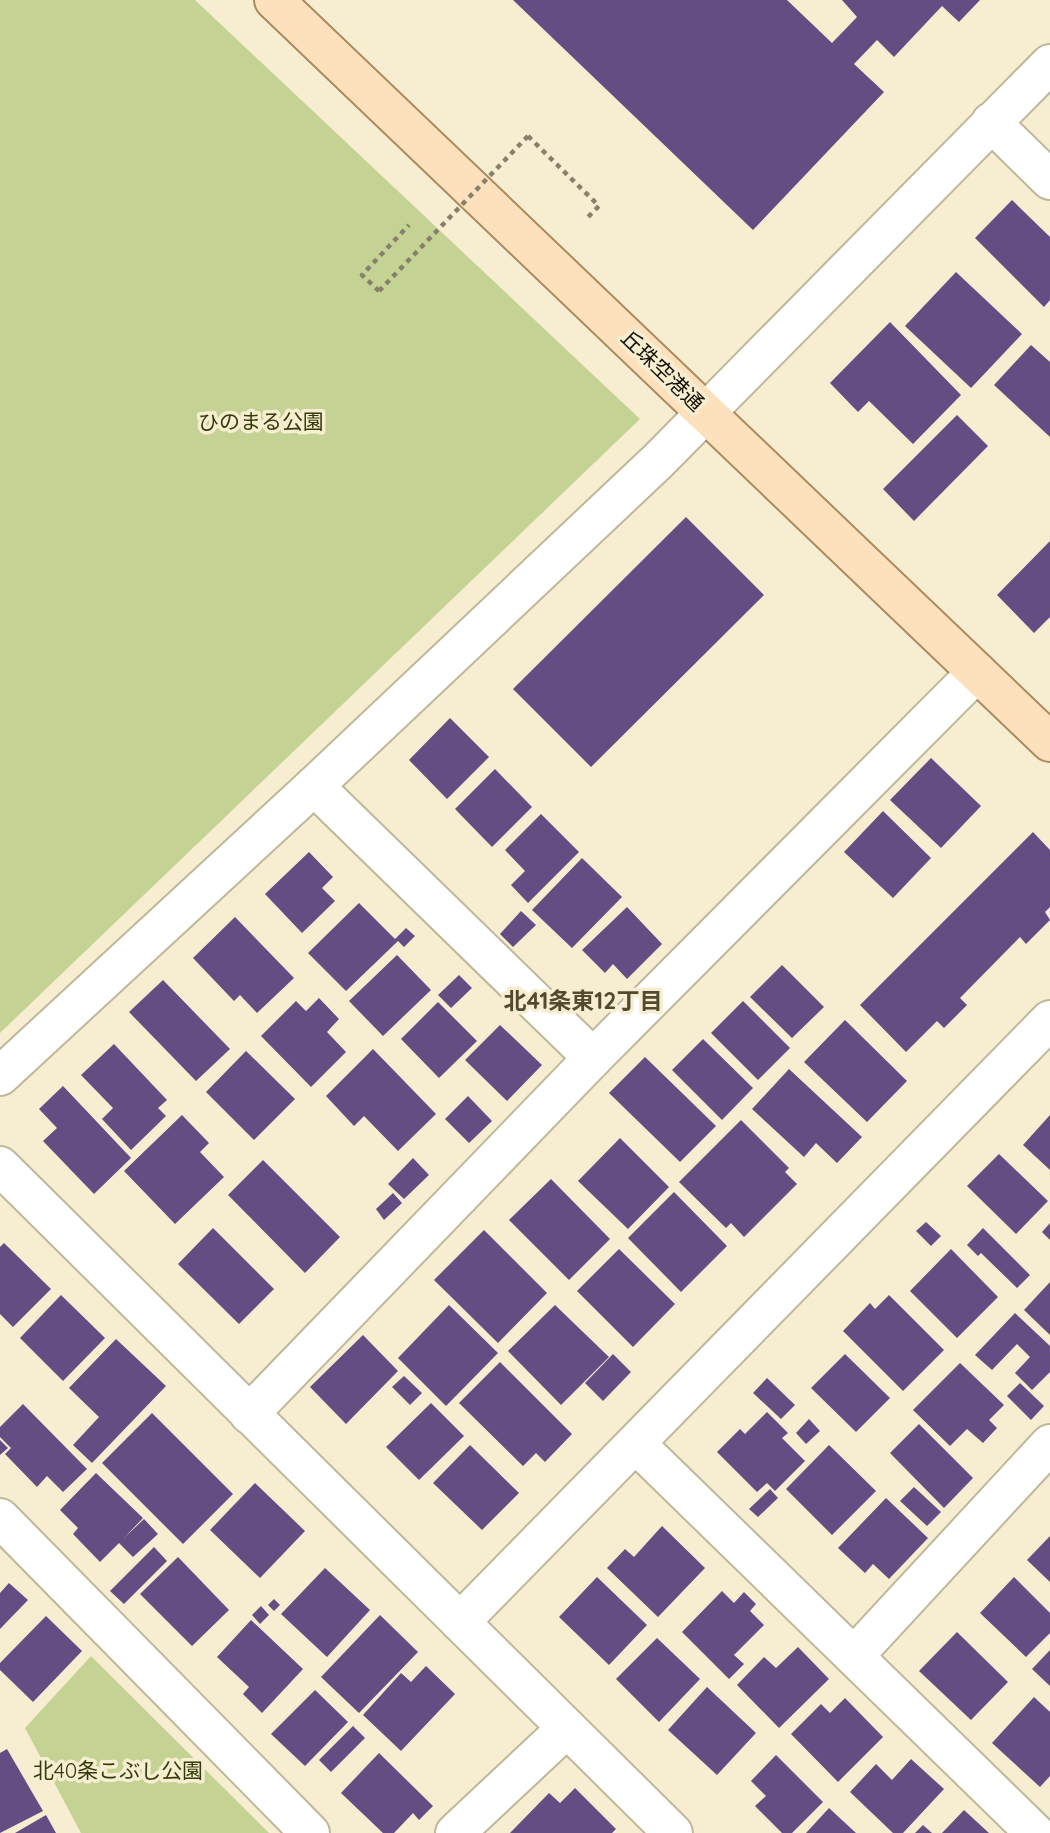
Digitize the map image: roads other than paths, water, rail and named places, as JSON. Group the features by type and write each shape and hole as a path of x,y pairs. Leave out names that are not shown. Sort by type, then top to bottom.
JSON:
{"main road":[{"name":"丘珠空港通","path":"274,0 1050,742"}],"street":[{"path":"0,1076 314,786 707,412 1050,64"},
{"path":"991,122 1050,180"},
{"path":"249,1414 593,1058 977,672"},
{"path":"314,786 593,1058"},
{"path":"460,1622 1050,1020"},
{"path":"0,1166 673,1833"},
{"path":"636,1444 1035,1833"},
{"path":"854,1656 1050,1444"},
{"path":"0,1518 310,1833"},
{"path":"454,1833 567,1728"}],"district":[{"name":"北41条東12丁目","path":"583,1000"}],"park label":[{"name":"ひのまる公園","path":"261,421"},
{"name":"北40条こぶし公園","path":"118,1770"}]}
